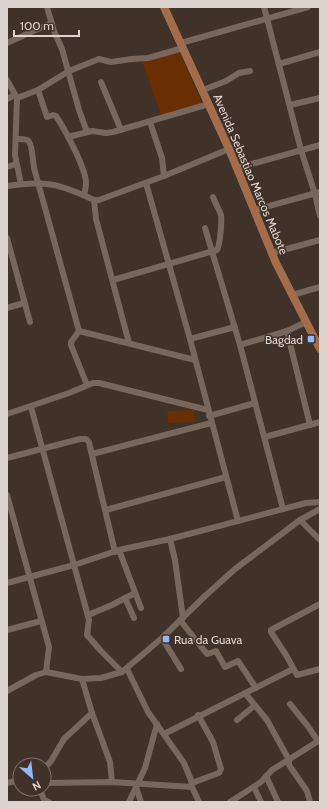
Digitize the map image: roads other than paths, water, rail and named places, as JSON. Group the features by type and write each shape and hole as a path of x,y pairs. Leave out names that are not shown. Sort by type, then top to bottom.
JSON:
{"main road":[{"name":"Avenida Sebastiao Marcos Mabote","path":"164,7 229,149 272,253 306,322 317,336 320,348"}],"street":[{"path":"47,7 87,132"},
{"path":"264,7 301,150 318,193 320,216"},
{"path":"7,99 38,90 69,72 98,59 111,62 148,58 267,18 308,7"},
{"path":"7,43 51,23"},
{"path":"279,64 320,52"},
{"path":"203,90 226,81 239,73 250,71"},
{"path":"7,80 16,97 15,155 21,184"},
{"path":"101,82 121,130"},
{"path":"38,90 47,117 53,115 56,116 68,137 86,180 84,195"},
{"path":"290,106 320,98"},
{"path":"68,137 87,132 106,133 121,130 209,104"},
{"path":"150,122 162,158 164,176"},
{"path":"16,139 27,140 30,142 32,158 79,331"},
{"path":"237,168 320,145"},
{"path":"7,186 39,182 68,188 94,200 102,199 164,176 229,149"},
{"path":"7,166 16,164"},
{"path":"146,183 190,339 238,521"},
{"path":"254,210 318,193"},
{"path":"113,280 211,253 219,249 222,220 212,197"},
{"path":"94,200 96,220 129,343"},
{"path":"205,228 211,253 240,345 283,509"},
{"path":"7,238 30,322"},
{"path":"272,253 320,240"},
{"path":"292,296 320,287"},
{"path":"7,308 24,303"},
{"path":"240,345 287,331 306,322"},
{"path":"190,339 235,327"},
{"path":"79,331 195,360"},
{"path":"79,331 71,342 87,385"},
{"path":"287,331 310,425"},
{"path":"7,414 69,393 87,385 99,383 209,413 255,403"},
{"path":"31,406 88,615 90,624 87,635 101,651 125,670 142,701 184,763 199,802"},
{"path":"265,437 320,422"},
{"path":"92,454 212,423"},
{"path":"7,458 80,439 86,439 89,442 117,551 141,608"},
{"path":"106,510 226,477"},
{"path":"7,495 10,517 49,647 46,672"},
{"path":"7,583 74,565 117,551 170,539 306,503 320,502"},
{"path":"7,691 36,675 46,672 82,679 101,678 125,670 162,638 235,569 300,520 320,509"},
{"path":"300,520 320,540"},
{"path":"170,539 175,560 182,619 207,654 216,651 225,667 236,661 239,662 256,688"},
{"path":"88,615 135,593"},
{"path":"125,598 134,618"},
{"path":"320,605 271,630 298,676 320,669"},
{"path":"7,630 41,621"},
{"path":"162,638 180,669"},
{"path":"164,734 198,715 293,669"},
{"path":"82,679 92,713 110,762 112,782"},
{"path":"245,693 254,706 267,720 289,760 289,765 307,791 310,802"},
{"path":"230,802 254,787 272,770 319,741 290,704"},
{"path":"237,720 254,706"},
{"path":"52,759 64,739 92,713"},
{"path":"52,783 112,782 137,786 192,785 219,773 221,769 212,742 198,715"},
{"path":"129,802 145,768 157,724"},
{"path":"266,776 278,802"},
{"path":"137,786 141,802"},
{"path":"254,787 261,802"}],"place":[{"name":"Bagdad","path":"311,339"},
{"name":"Rua da Guava","path":"166,639"}]}
